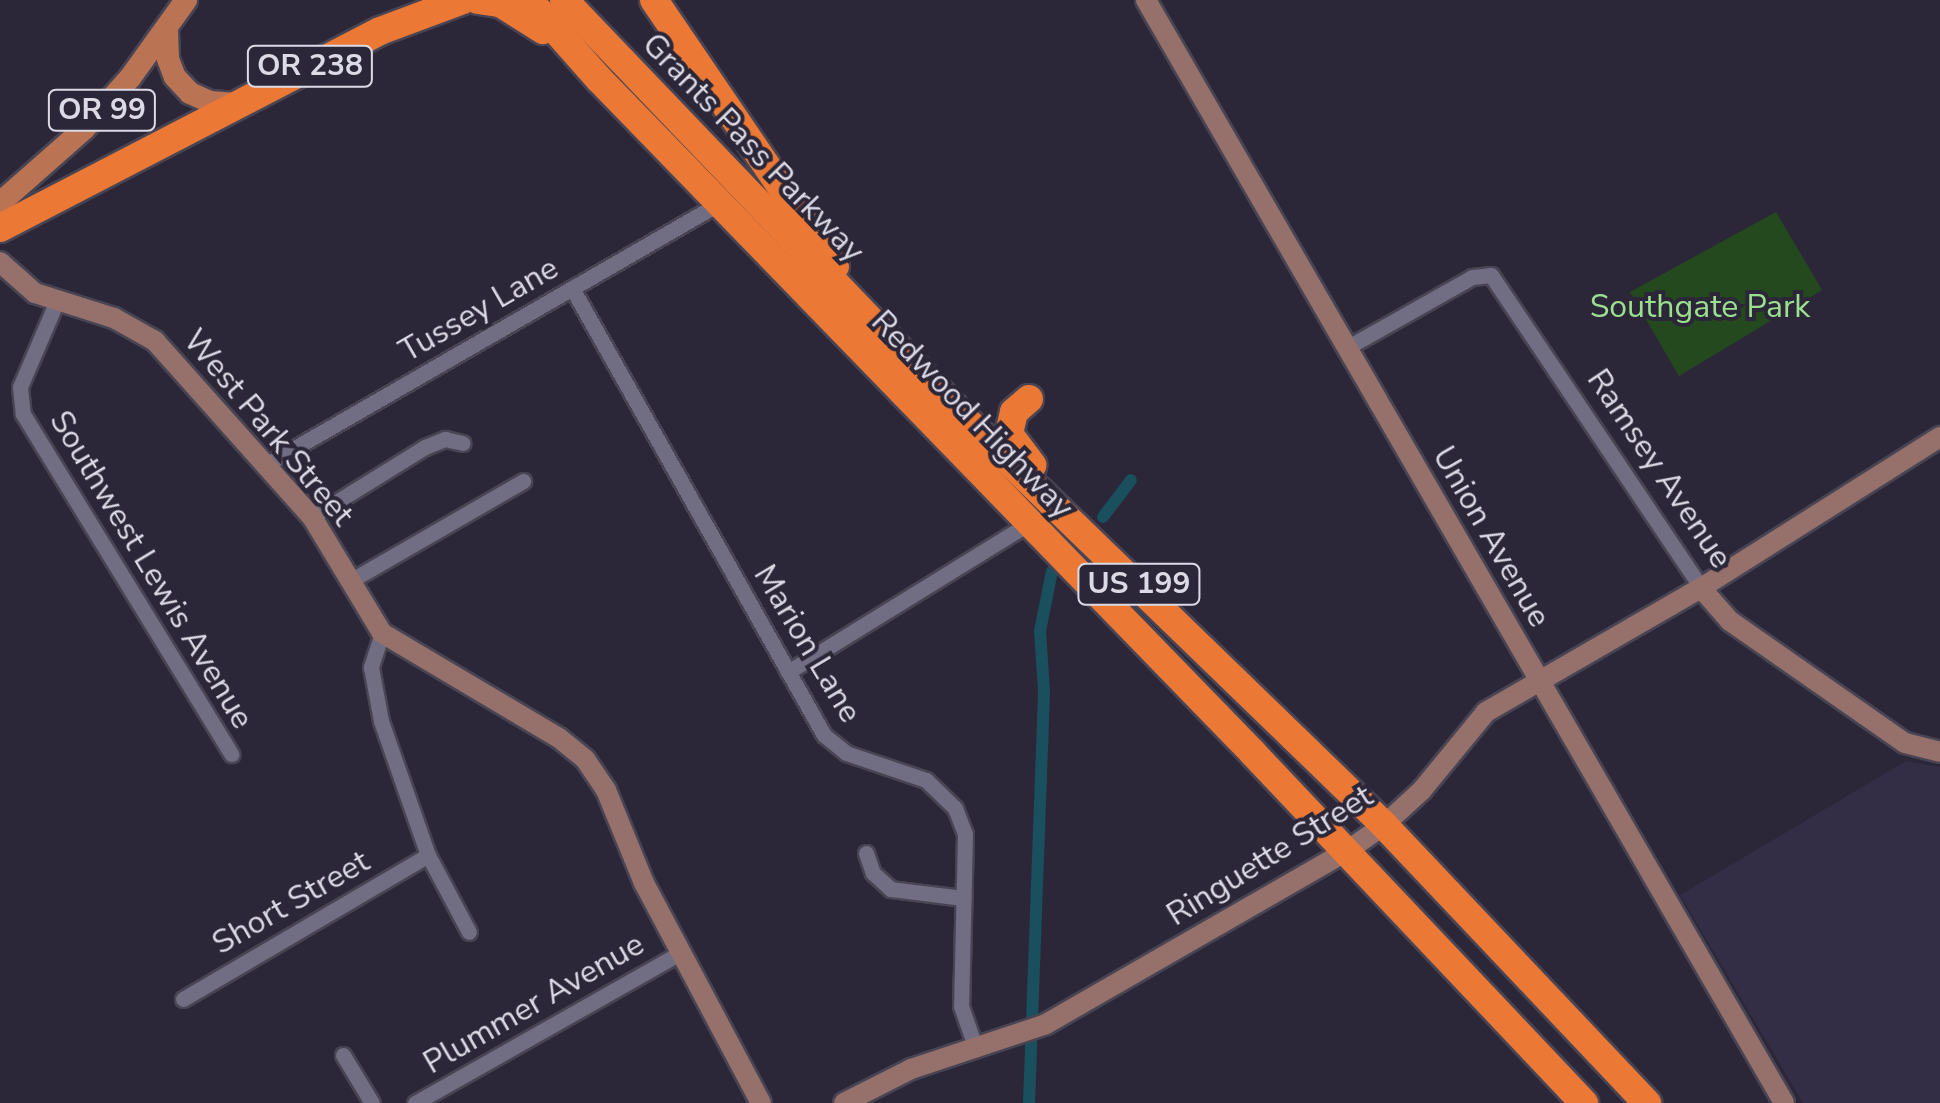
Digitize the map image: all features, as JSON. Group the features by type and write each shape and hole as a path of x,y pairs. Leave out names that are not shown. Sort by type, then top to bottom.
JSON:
{"highway":[{"path":"380,31 462,0"},
{"path":"478,0 500,3 528,17 600,79"},
{"name":"Grants Pass Parkway","path":"529,0 600,79"},
{"name":"Grants Pass Parkway","path":"564,0 892,344"},
{"path":"654,0 892,344"},
{"name":"OR 238","path":"0,228 380,31"},
{"name":"Redwood Highway","path":"600,79 1347,851 1584,1103"},
{"name":"Redwood Highway","path":"892,344 1384,825 1648,1103"},
{"path":"1028,399 1014,412 1009,434 1017,450 1114,544 1154,598"}],"main road":[{"name":"OR 99","path":"0,203 84,129 167,30 186,0"},
{"name":"OR 238","path":"380,31 432,0"},
{"path":"167,30 168,59 175,78 190,93 210,102 240,104"}],"street":[{"name":"Union Avenue","path":"1146,0 1539,680 1775,1099"},
{"name":"Tussey Lane","path":"267,464 718,204"},
{"name":"West Park Street","path":"0,262 22,285 56,303 114,318 155,341 312,517 382,632 559,738 584,759 606,790 644,883 761,1103"},
{"name":"Ramsey Avenue","path":"1348,347 1472,278 1491,275 1701,588 1730,620 1905,743 1940,752"},
{"name":"Marion Lane","path":"572,288 833,745 846,754 926,780 955,808 966,834 961,1006 976,1049"},
{"name":"Southwest Lewis Avenue","path":"56,303 20,387 24,414 231,754"},
{"name":"Ringuette Street","path":"844,1103 899,1074 1046,1024 1347,851 1384,825 1438,771 1486,712 1701,588 1940,437"},
{"path":"312,517 425,447 445,439 462,443"},
{"path":"350,582 523,482"},
{"path":"788,672 1029,523"},
{"path":"382,632 371,667 393,762 428,855 469,932"},
{"path":"866,854 874,873 892,889 964,898"},
{"name":"Short Street","path":"183,999 428,855"},
{"name":"Plummer Avenue","path":"415,1103 680,952"},
{"path":"344,1054 372,1103"}],"shaded area":[{"path":"1906,761 1940,767 1940,1103 1803,1103 1680,895"}],"green space":[{"name":"Southgate Park","path":"1776,212 1822,290 1679,376 1630,292"}],"waterway":[{"path":"1103,517 1131,480"},
{"path":"1029,1103 1044,691 1040,631 1052,571"}]}
